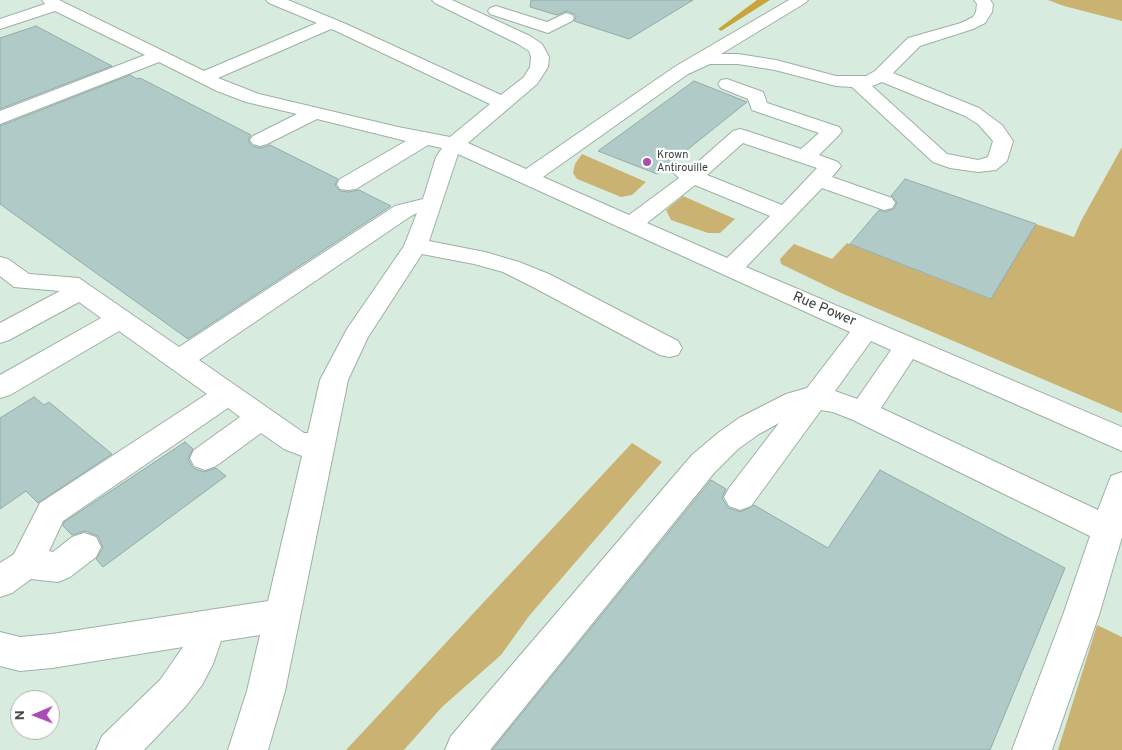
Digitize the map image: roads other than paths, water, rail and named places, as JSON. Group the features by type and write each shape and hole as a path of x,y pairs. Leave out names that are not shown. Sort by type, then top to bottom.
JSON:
{"street":[{"path":"274,0 331,23 503,103"},
{"path":"248,750 266,691 334,380 356,335 416,246 432,204 446,157 454,144 531,80 539,67 540,57 536,48 524,40 440,0"},
{"path":"527,178 682,70 800,0"},
{"path":"696,62 708,59 738,59 776,65 836,81 870,81 881,75 914,42 967,26 979,20 984,12 985,4 982,0"},
{"path":"2,22 53,2"},
{"name":"Rue Power","path":"53,2 204,78 253,98 398,134 454,144 630,225 1122,440"},
{"path":"495,10 548,28"},
{"path":"524,40 566,18"},
{"path":"204,78 331,23"},
{"path":"0,118 159,56"},
{"path":"857,82 940,158 950,162 978,166 989,166 997,161 1002,152 1003,141 996,129 985,120 972,112 881,75"},
{"path":"727,84 756,96 759,106 832,131 805,157"},
{"path":"260,140 315,113"},
{"path":"630,225 718,145 740,135 831,166 730,269"},
{"path":"348,184 425,138"},
{"path":"687,174 784,214"},
{"path":"819,179 884,204"},
{"path":"179,360 403,211 432,204"},
{"path":"416,246 477,257 511,267 540,280 669,348"},
{"path":"4,271 23,281 70,284 294,441 301,444 320,445"},
{"path":"0,334 80,291"},
{"path":"0,388 120,319"},
{"path":"740,497 867,328"},
{"path":"863,412 908,346"},
{"path":"13,573 51,512 228,394"},
{"path":"465,750 703,464 728,441 749,426 796,401 814,397 836,402 863,412 1108,530"},
{"path":"204,458 261,417"},
{"path":"1032,750 1081,616 1122,485"},
{"path":"13,573 58,567 84,547"},
{"path":"0,648 20,654 52,651 283,615"},
{"path":"116,750 173,693 189,672 200,652 208,626"}],"place":[{"name":"Krown Antirouille","path":"647,162"}]}
